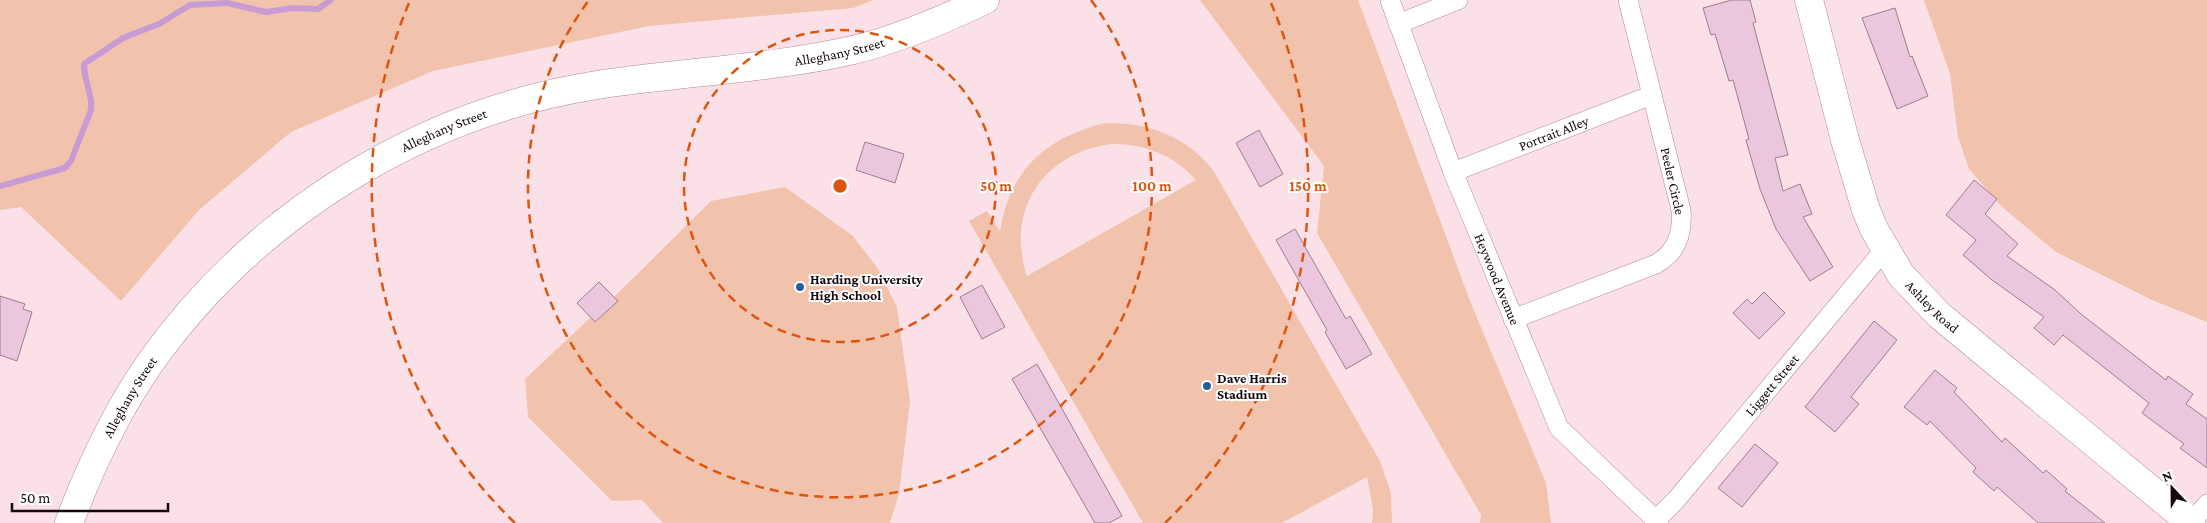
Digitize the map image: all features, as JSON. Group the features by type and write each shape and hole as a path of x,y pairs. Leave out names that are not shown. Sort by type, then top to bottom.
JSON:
{"street":[{"name":"Alleghany Street","path":"68,523 86,478 116,418 150,364 180,324 247,254 336,184 414,142 472,117 544,95 597,85 798,61 856,49 903,35 985,0"},
{"name":"Heywood Avenue","path":"1390,0 1453,172 1559,428 1658,522"},
{"path":"1398,24 1458,0"},
{"name":"Peeler Circle","path":"1513,319 1656,264 1674,249 1682,226 1681,210 1628,0"},
{"name":"Ashley Road","path":"1809,0 1845,140 1866,210 1885,249 1915,292 1939,315 2191,523"},
{"name":"Portrait Alley","path":"1453,172 1652,95"},
{"name":"Liggett Street","path":"1658,522 1885,249"},
{"path":"2191,523 2207,504"}],"shaded area":[{"path":"0,0 874,0 853,8 649,26 433,71 291,132 199,210 121,301 21,207 0,210"},
{"path":"1200,0 1358,0 1470,301 1546,483 1551,523 1480,523 1481,515 1317,233 1324,166"},
{"path":"1924,0 2207,0 2207,322 2152,300 2056,252 2002,207 1969,169 1958,137 1950,74"},
{"path":"1105,123 1121,123 1151,128 1165,133 1191,148 1213,170 1380,461 1391,493 1392,523 1372,523 1373,509 1367,477 1282,523 1143,523 969,221 987,211 1000,231 1012,190 1034,159 1048,147 1084,129","holes":["1112,144 1136,146 1158,153 1178,164 1196,180 1027,276 1022,252 1021,229 1026,207 1036,188 1049,172 1067,159 1088,149"]},
{"path":"785,187 853,236 879,270 897,307 910,401 899,494 890,523 663,523 642,500 612,501 528,417 525,379 591,317 596,322 617,301 614,297 711,201"}],"building":[{"path":"1732,0 1750,0 1756,22 1753,23 1788,155 1775,158 1783,191 1800,184 1812,214 1803,217 1833,267 1810,281 1776,229 1760,189 1746,140 1749,139 1733,80 1729,81 1715,34 1711,35 1703,8"},
{"path":"1895,8 1910,57 1912,56 1928,96 1897,109 1862,18"},
{"path":"1259,130 1283,174 1260,187 1236,143"},
{"path":"865,142 904,154 895,183 856,170"},
{"path":"1974,180 1997,199 1985,214 2018,244 2007,256 2055,290 2081,314 2166,380 2168,376 2193,394 2186,404 2207,419 2207,468 2180,448 2184,444 2142,413 2149,403 2063,335 2054,345 2034,328 2044,317 1992,280 1963,255 1976,240 1946,215"},
{"path":"1295,229 1346,319 1350,316 1372,354 1346,369 1325,332 1327,330 1276,240"},
{"path":"599,282 618,301 595,322 577,303"},
{"path":"982,285 1005,327 982,339 960,297"},
{"path":"1764,292 1785,313 1759,339 1733,313 1747,299 1752,304"},
{"path":"0,296 25,304 23,309 32,312 17,361 0,355"},
{"path":"1874,321 1897,340 1851,397 1859,404 1835,432 1805,407"},
{"path":"1037,364 1122,516 1109,523 1095,523 1012,379"},
{"path":"1935,370 1957,388 1954,392 2002,442 2005,438 2043,473 2046,470 2067,489 2065,491 2105,523 2038,523 1997,487 1994,491 1973,472 1976,468 1930,421 1927,425 1904,407"},
{"path":"1755,444 1778,463 1742,507 1718,488"}],"waterway":[{"path":"0,186 65,168 71,161 91,110 91,99 85,77 84,64 123,38 159,24 190,5 227,3 266,12 293,8 318,9 331,0"}],"place":[{"name":"Harding University High School","path":"800,287"},
{"name":"Dave Harris Stadium","path":"1207,386"}]}
